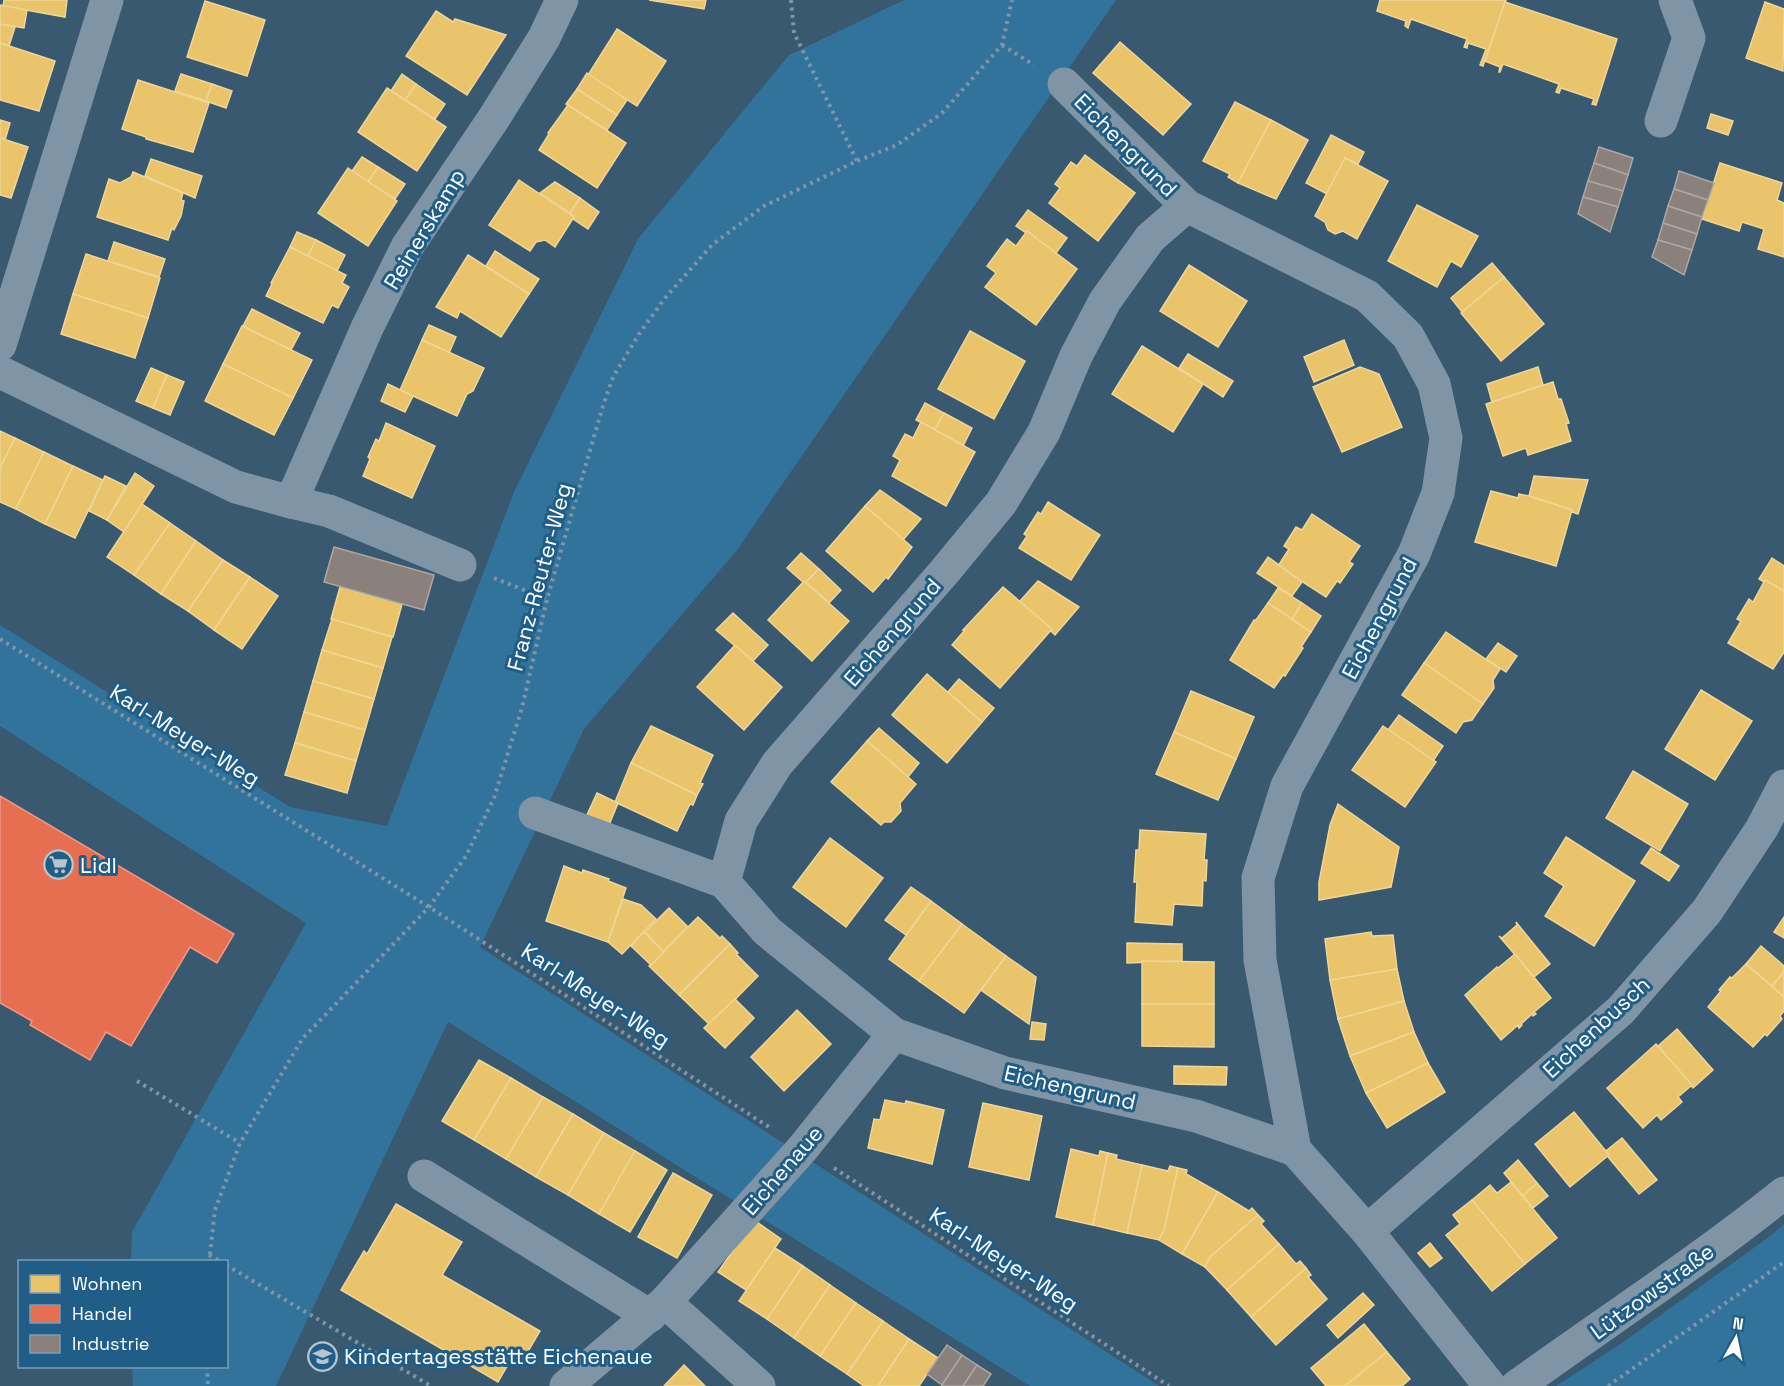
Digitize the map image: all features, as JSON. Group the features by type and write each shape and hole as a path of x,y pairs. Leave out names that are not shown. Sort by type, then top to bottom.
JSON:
{"street":[{"path":"0,345 107,0"},
{"name":"Reinerskamp","path":"291,502 367,328 407,248 494,118 544,38 561,0"},
{"path":"1661,121 1689,38 1675,0"},
{"name":"Eichengrund","path":"1065,84 1186,206 1367,296 1408,336 1434,384 1446,438 1438,493 1414,554 1287,786 1258,878 1260,960 1295,1150"},
{"name":"Eichengrund","path":"724,882 741,821 777,764 1001,503 1044,432 1076,356 1105,301 1150,238 1186,206"},
{"path":"0,372 236,487 329,512 459,565"},
{"name":"Eichenbusch","path":"1367,1231 1621,1010 1707,911 1762,828 1784,786"},
{"name":"Eichengrund","path":"535,813 724,882 767,931 894,1034 1005,1073 1196,1116 1295,1150 1367,1231 1490,1386"},
{"name":"Eichenaue","path":"566,1386 657,1309 803,1148 894,1034"},
{"path":"424,1176 657,1309 759,1386"},
{"name":"Lützowstraße","path":"1517,1386 1634,1304 1784,1193"}],"path":[{"path":"791,0 794,33 857,161"},
{"name":"Franz-Reuter-Weg","path":"209,1260 215,1210 240,1143 303,1038 429,907 466,856 494,798 522,708 547,599 602,409 614,378 639,334 665,298 712,245 764,206 857,161 897,145 942,113 1002,45 1012,0"},
{"path":"459,565 547,599"},
{"name":"Karl-Meyer-Weg","path":"0,639 429,907 1169,1386"},
{"path":"137,1081 240,1143"},
{"path":"209,1255 218,1260"},
{"path":"1608,1386 1784,1262"},
{"path":"228,1266 431,1386"},
{"path":"207,1368 208,1386"}],"shaded area":[{"path":"904,0 1116,0 737,550 584,729 480,947 1159,1386 1030,1386 448,1022 276,1386 133,1386 132,1368 228,1368 228,1260 131,1260 132,1232 306,923 0,726 0,625 290,807 387,826 514,492 638,239 789,55"},
{"path":"1784,1224 1784,1386 1556,1386 1619,1345"}],"building: Wohnen":[{"path":"4,0 67,0 65,17 3,6"},
{"path":"649,0 706,0 704,9"},
{"path":"1380,0 1506,0 1483,66 1480,65 1486,49 1468,43 1467,48 1464,47 1467,39 1411,19 1408,28 1405,26 1406,21 1377,11"},
{"path":"205,1 265,20 247,76 187,57"},
{"path":"1505,2 1617,39 1596,105 1592,104 1594,99 1561,88 1559,93 1556,92 1559,84 1503,64 1499,72 1500,67 1485,61"},
{"path":"1765,2 1784,9 1783,71 1746,58"},
{"path":"0,5 27,10 24,28 0,24"},
{"path":"436,11 453,22 455,19 506,35 467,95 406,56"},
{"path":"0,24 15,27 9,46 0,43"},
{"path":"617,29 666,61 637,106 588,75"},
{"path":"1120,42 1191,104 1163,135 1093,73"},
{"path":"0,43 55,61 39,111 0,100"},
{"path":"587,73 627,100 617,115 577,89"},
{"path":"181,74 212,84 206,101 175,91"},
{"path":"402,74 416,84 405,100 391,91"},
{"path":"138,80 209,103 193,152 146,139 146,137 122,129"},
{"path":"212,84 232,91 226,108 206,101"},
{"path":"416,84 445,104 435,119 405,100"},
{"path":"387,88 446,127 417,171 358,132"},
{"path":"577,89 617,115 607,130 566,104"},
{"path":"1235,102 1271,120 1238,183 1228,177 1230,174 1203,161"},
{"path":"568,105 626,143 597,188 539,150"},
{"path":"1711,114 1733,121 1728,135 1707,128"},
{"path":"0,120 10,123 5,140 0,138"},
{"path":"1271,120 1308,140 1276,199 1238,183"},
{"path":"1331,135 1364,152 1358,164 1345,158 1327,194 1306,183"},
{"path":"0,138 28,147 11,198 0,195"},
{"path":"1085,155 1135,193 1098,241 1049,203 1060,188 1055,184 1071,162 1077,166"},
{"path":"362,157 378,167 368,182 352,171"},
{"path":"1345,158 1388,181 1357,239 1343,231 1335,234 1328,230 1325,222 1315,216"},
{"path":"151,159 202,176 195,198 145,176"},
{"path":"1720,163 1782,183 1777,200 1784,203 1784,257 1758,249 1764,229 1742,222 1739,231 1702,219"},
{"path":"378,167 405,184 395,199 368,182"},
{"path":"348,168 397,201 368,246 318,213"},
{"path":"133,172 183,193 181,216 174,230 172,228 168,240 97,217 109,179 120,183 131,177"},
{"path":"519,180 574,217 555,247 545,240 536,242 530,251 489,225"},
{"path":"555,182 580,198 570,213 540,193"},
{"path":"580,198 599,212 588,229 573,219 570,213"},
{"path":"1417,205 1478,236 1461,267 1451,261 1437,287 1388,261"},
{"path":"1028,210 1067,238 1056,253 1016,226"},
{"path":"1027,231 1077,269 1036,325 985,287 996,273 987,266 1007,239 1016,246"},
{"path":"297,232 316,240 308,256 290,247"},
{"path":"316,240 345,255 337,271 308,256"},
{"path":"114,242 165,259 159,277 108,261"},
{"path":"290,247 346,275 342,283 349,287 338,308 332,305 323,323 266,296"},
{"path":"495,251 539,279 529,294 486,266"},
{"path":"86,254 160,278 148,318 73,294"},
{"path":"468,255 529,294 501,337 460,311 457,318 436,307"},
{"path":"1492,263 1504,277 1462,312 1451,298"},
{"path":"1189,265 1247,301 1218,347 1160,311"},
{"path":"1504,277 1544,324 1501,361 1461,313"},
{"path":"73,294 148,318 135,358 61,334"},
{"path":"252,309 300,333 291,350 243,326"},
{"path":"429,325 456,337 449,353 422,340"},
{"path":"242,326 312,360 293,398 223,364"},
{"path":"970,331 1025,361 994,419 938,389"},
{"path":"422,340 484,368 473,391 467,394 457,416 400,390"},
{"path":"1344,340 1354,365 1314,382 1304,357"},
{"path":"1142,346 1203,384 1173,432 1112,394"},
{"path":"1188,354 1233,381 1223,397 1179,368"},
{"path":"223,364 293,398 274,435 205,401"},
{"path":"1360,367 1379,374 1402,427 1342,452 1313,387"},
{"path":"1538,367 1543,385 1492,402 1487,384"},
{"path":"151,368 167,375 153,408 136,401"},
{"path":"167,375 184,382 170,415 153,408"},
{"path":"1553,382 1569,423 1566,424 1571,441 1528,455 1526,448 1503,456 1486,404"},
{"path":"388,384 413,396 405,412 381,401"},
{"path":"925,403 944,413 935,430 916,420"},
{"path":"944,413 972,428 963,446 935,430"},
{"path":"921,422 975,452 946,506 892,476 900,460 893,456 905,434 913,438"},
{"path":"386,423 435,446 412,498 363,476 370,459 368,457 376,439 379,441"},
{"path":"0,431 15,438 0,468"},
{"path":"15,438 44,452 16,509 0,502 0,468"},
{"path":"44,452 73,466 45,524 16,509"},
{"path":"73,466 103,480 75,538 45,524"},
{"path":"135,473 154,486 124,532 107,520"},
{"path":"105,476 126,486 107,520 89,511"},
{"path":"1534,476 1588,480 1578,514 1529,496"},
{"path":"880,490 921,519 903,540 865,506"},
{"path":"1491,491 1518,498 1519,494 1529,496 1572,510 1556,566 1475,542"},
{"path":"1048,502 1100,535 1071,580 1019,548 1027,536 1024,534 1038,512 1041,514"},
{"path":"142,504 170,523 134,575 107,557"},
{"path":"865,506 912,547 888,579 886,577 873,592 826,551"},
{"path":"1312,514 1360,546 1349,562 1353,564 1340,583 1337,581 1326,597 1278,566 1289,549 1284,546 1296,527 1302,530"},
{"path":"170,523 196,541 161,594 134,575"},
{"path":"196,541 223,560 188,611 161,594"},
{"path":"801,553 819,569 806,582 787,568"},
{"path":"1268,557 1302,582 1292,596 1257,573"},
{"path":"1772,558 1784,566 1784,591 1759,579"},
{"path":"223,560 250,577 214,630 188,611"},
{"path":"819,569 841,590 829,603 806,582"},
{"path":"250,577 278,596 242,649 214,630"},
{"path":"1765,580 1784,591 1784,652 1773,669 1728,643 1741,621 1737,619 1749,599 1753,602"},
{"path":"804,581 849,621 812,661 768,620"},
{"path":"1038,581 1079,607 1055,635 1020,601"},
{"path":"340,587 402,604 393,637 331,619"},
{"path":"1003,587 1052,629 1000,688 952,645"},
{"path":"1278,588 1302,603 1292,619 1268,603"},
{"path":"1268,603 1311,632 1285,676 1283,675 1274,688 1230,660 1254,620"},
{"path":"1302,603 1321,616 1311,632 1292,619"},
{"path":"733,613 768,645 753,661 716,630"},
{"path":"332,619 392,637 383,668 322,650"},
{"path":"1446,632 1500,669 1493,680 1494,688 1483,704 1424,663"},
{"path":"1498,643 1517,656 1506,672 1486,659"},
{"path":"735,645 782,687 744,730 697,687"},
{"path":"322,650 383,668 374,699 313,681"},
{"path":"1424,663 1483,704 1472,720 1463,722 1456,733 1402,695"},
{"path":"927,674 982,722 947,763 892,715"},
{"path":"959,679 994,708 982,722 948,692"},
{"path":"313,681 374,699 365,730 304,712"},
{"path":"1701,690 1752,721 1715,780 1665,749"},
{"path":"1191,691 1254,717 1236,759 1174,732"},
{"path":"304,712 365,730 356,761 295,743"},
{"path":"1399,715 1443,746 1433,761 1388,730"},
{"path":"651,726 713,755 697,795 631,763"},
{"path":"1383,726 1436,762 1405,807 1352,770"},
{"path":"879,728 919,763 908,777 867,741"},
{"path":"1174,732 1236,759 1218,800 1156,774"},
{"path":"867,741 916,784 900,803 901,811 891,822 884,822 881,825 831,782"},
{"path":"295,743 356,761 347,793 285,775"},
{"path":"631,763 697,795 677,831 615,802"},
{"path":"1633,771 1688,804 1660,851 1606,818"},
{"path":"597,793 618,803 609,825 586,817"},
{"path":"1338,804 1399,847 1391,887 1319,900 1319,882 1330,825"},
{"path":"1140,830 1206,834 1204,860 1207,860 1206,881 1203,880 1202,906 1174,904 1172,925 1135,922 1137,882 1134,882"},
{"path":"1566,837 1635,881 1594,946 1545,916 1564,886 1544,873"},
{"path":"830,838 883,878 846,927 793,887"},
{"path":"1651,848 1679,866 1669,881 1641,863"},
{"path":"564,866 609,879 608,881 626,888 608,942 546,921"},
{"path":"911,887 931,901 906,935 885,920"},
{"path":"623,899 641,905 656,919 622,954 608,942"},
{"path":"931,901 962,924 919,981 889,959"},
{"path":"669,908 688,927 664,952 645,932"},
{"path":"698,917 720,938 722,936 730,944 679,995 649,966"},
{"path":"1784,917 1784,938 1774,932"},
{"path":"1516,922 1550,964 1534,977 1499,936 1502,938 1517,925"},
{"path":"962,924 1006,956 964,1013 919,981"},
{"path":"644,932 664,952 651,965 631,946"},
{"path":"1371,932 1372,936 1393,935 1397,969 1330,980 1325,939"},
{"path":"1127,943 1182,944 1182,961 1127,963"},
{"path":"730,944 738,953 736,954 758,976 710,1025 679,995"},
{"path":"1761,946 1784,966 1784,972 1772,986 1746,964"},
{"path":"1515,954 1551,998 1534,1012 1536,1014 1533,1016 1532,1014 1519,1028 1518,1025 1501,1040 1465,995"},
{"path":"1006,956 1036,977 1029,1024 981,990"},
{"path":"1142,961 1214,962 1214,1004 1142,1004"},
{"path":"1746,964 1784,997 1784,1011 1780,1016 1782,1019 1767,1036 1765,1034 1753,1047 1708,1007 1730,977 1732,978"},
{"path":"1397,969 1404,1001 1338,1019 1330,980"},
{"path":"1784,972 1784,997 1772,986"},
{"path":"735,999 754,1018 725,1048 704,1028"},
{"path":"1404,1001 1414,1032 1350,1056 1338,1019"},
{"path":"1142,1004 1214,1004 1214,1047 1142,1046"},
{"path":"797,1010 831,1044 784,1091 751,1057"},
{"path":"1032,1022 1046,1024 1044,1040 1030,1039"},
{"path":"1677,1029 1713,1070 1693,1088 1658,1046"},
{"path":"1414,1032 1428,1063 1366,1093 1350,1056"},
{"path":"1656,1044 1692,1085 1678,1097 1682,1102 1661,1120 1657,1115 1643,1128 1607,1088"},
{"path":"479,1060 511,1078 474,1140 442,1121"},
{"path":"1428,1063 1445,1092 1387,1128 1366,1093"},
{"path":"1174,1066 1227,1067 1226,1085 1174,1084"},
{"path":"511,1078 543,1097 506,1159 474,1140"},
{"path":"543,1097 573,1114 536,1177 506,1159"},
{"path":"885,1100 905,1104 906,1101 944,1110 932,1164 868,1148 874,1119 880,1120"},
{"path":"983,1103 1042,1116 1029,1180 969,1167"},
{"path":"1574,1112 1609,1155 1570,1187 1535,1144"},
{"path":"573,1114 604,1133 568,1195 536,1177"},
{"path":"604,1133 635,1151 599,1214 568,1195"},
{"path":"1622,1138 1657,1180 1639,1194 1608,1157 1606,1151"},
{"path":"1071,1149 1099,1156 1100,1151 1108,1153 1093,1225 1056,1217"},
{"path":"635,1151 667,1170 630,1232 599,1214"},
{"path":"1108,1153 1117,1155 1116,1159 1142,1165 1127,1233 1093,1225"},
{"path":"1518,1160 1537,1183 1523,1196 1504,1173"},
{"path":"1142,1165 1168,1171 1170,1166 1178,1168 1164,1230 1159,1240 1127,1233"},
{"path":"1178,1168 1187,1170 1186,1174 1218,1192 1182,1254 1159,1240 1164,1230"},
{"path":"673,1173 712,1195 677,1258 638,1237"},
{"path":"1511,1182 1557,1238 1525,1264 1472,1200 1490,1185 1497,1193"},
{"path":"1537,1183 1548,1196 1533,1208 1523,1196"},
{"path":"1218,1192 1249,1211 1252,1208 1258,1215 1210,1257 1205,1267 1182,1254"},
{"path":"1472,1200 1525,1264 1492,1291 1446,1235 1460,1224 1453,1215"},
{"path":"396,1204 462,1242 442,1275 540,1331 523,1360 514,1354 498,1382 341,1290 364,1251 367,1254"},
{"path":"1258,1215 1264,1221 1261,1224 1279,1244 1227,1290 1205,1267 1210,1257"},
{"path":"754,1220 781,1239 746,1290 718,1272"},
{"path":"1430,1243 1442,1258 1430,1267 1418,1253"},
{"path":"1279,1244 1296,1264 1300,1261 1306,1268 1251,1317 1227,1290"},
{"path":"775,1248 803,1266 767,1319 739,1301"},
{"path":"803,1266 830,1285 794,1338 767,1319"},
{"path":"1306,1268 1311,1275 1308,1277 1327,1299 1276,1345 1251,1317"},
{"path":"830,1285 856,1303 820,1356 794,1338"},
{"path":"1363,1293 1374,1305 1338,1338 1327,1325"},
{"path":"856,1303 883,1321 847,1374 820,1356"},
{"path":"883,1321 909,1339 878,1386 864,1386 847,1374"},
{"path":"1364,1324 1387,1352 1345,1386 1326,1386 1311,1368"},
{"path":"909,1339 938,1358 919,1386 878,1386"},
{"path":"1387,1352 1410,1379 1402,1386 1345,1386"},
{"path":"684,1365 705,1386 664,1386"}],"building: Handel":[{"name":"Lidl","path":"0,796 234,934 217,963 190,947 131,1046 106,1032 90,1060 30,1025 32,1021 0,1003"}],"building: Industrie":[{"path":"1599,147 1633,158 1628,175 1594,163"},
{"path":"1594,163 1628,175 1623,191 1588,181"},
{"path":"1679,171 1714,183 1708,200 1674,189"},
{"path":"1588,181 1623,191 1618,207 1583,197"},
{"path":"1674,189 1708,200 1702,217 1668,206"},
{"path":"1583,197 1618,207 1610,232 1578,214"},
{"path":"1668,206 1702,217 1697,234 1663,223"},
{"path":"1663,223 1697,234 1692,250 1658,240"},
{"path":"1658,240 1692,250 1684,275 1652,257"},
{"path":"334,547 434,575 424,610 324,582"},
{"path":"947,1345 962,1355 942,1385 927,1374"},
{"path":"962,1355 977,1365 963,1386 942,1385"},
{"path":"977,1365 991,1374 983,1386 963,1386"}],"place":[{"name":"Lidl","path":"59,865"},
{"name":"Kindertagesstätte Eichenaue","path":"323,1356"}]}
